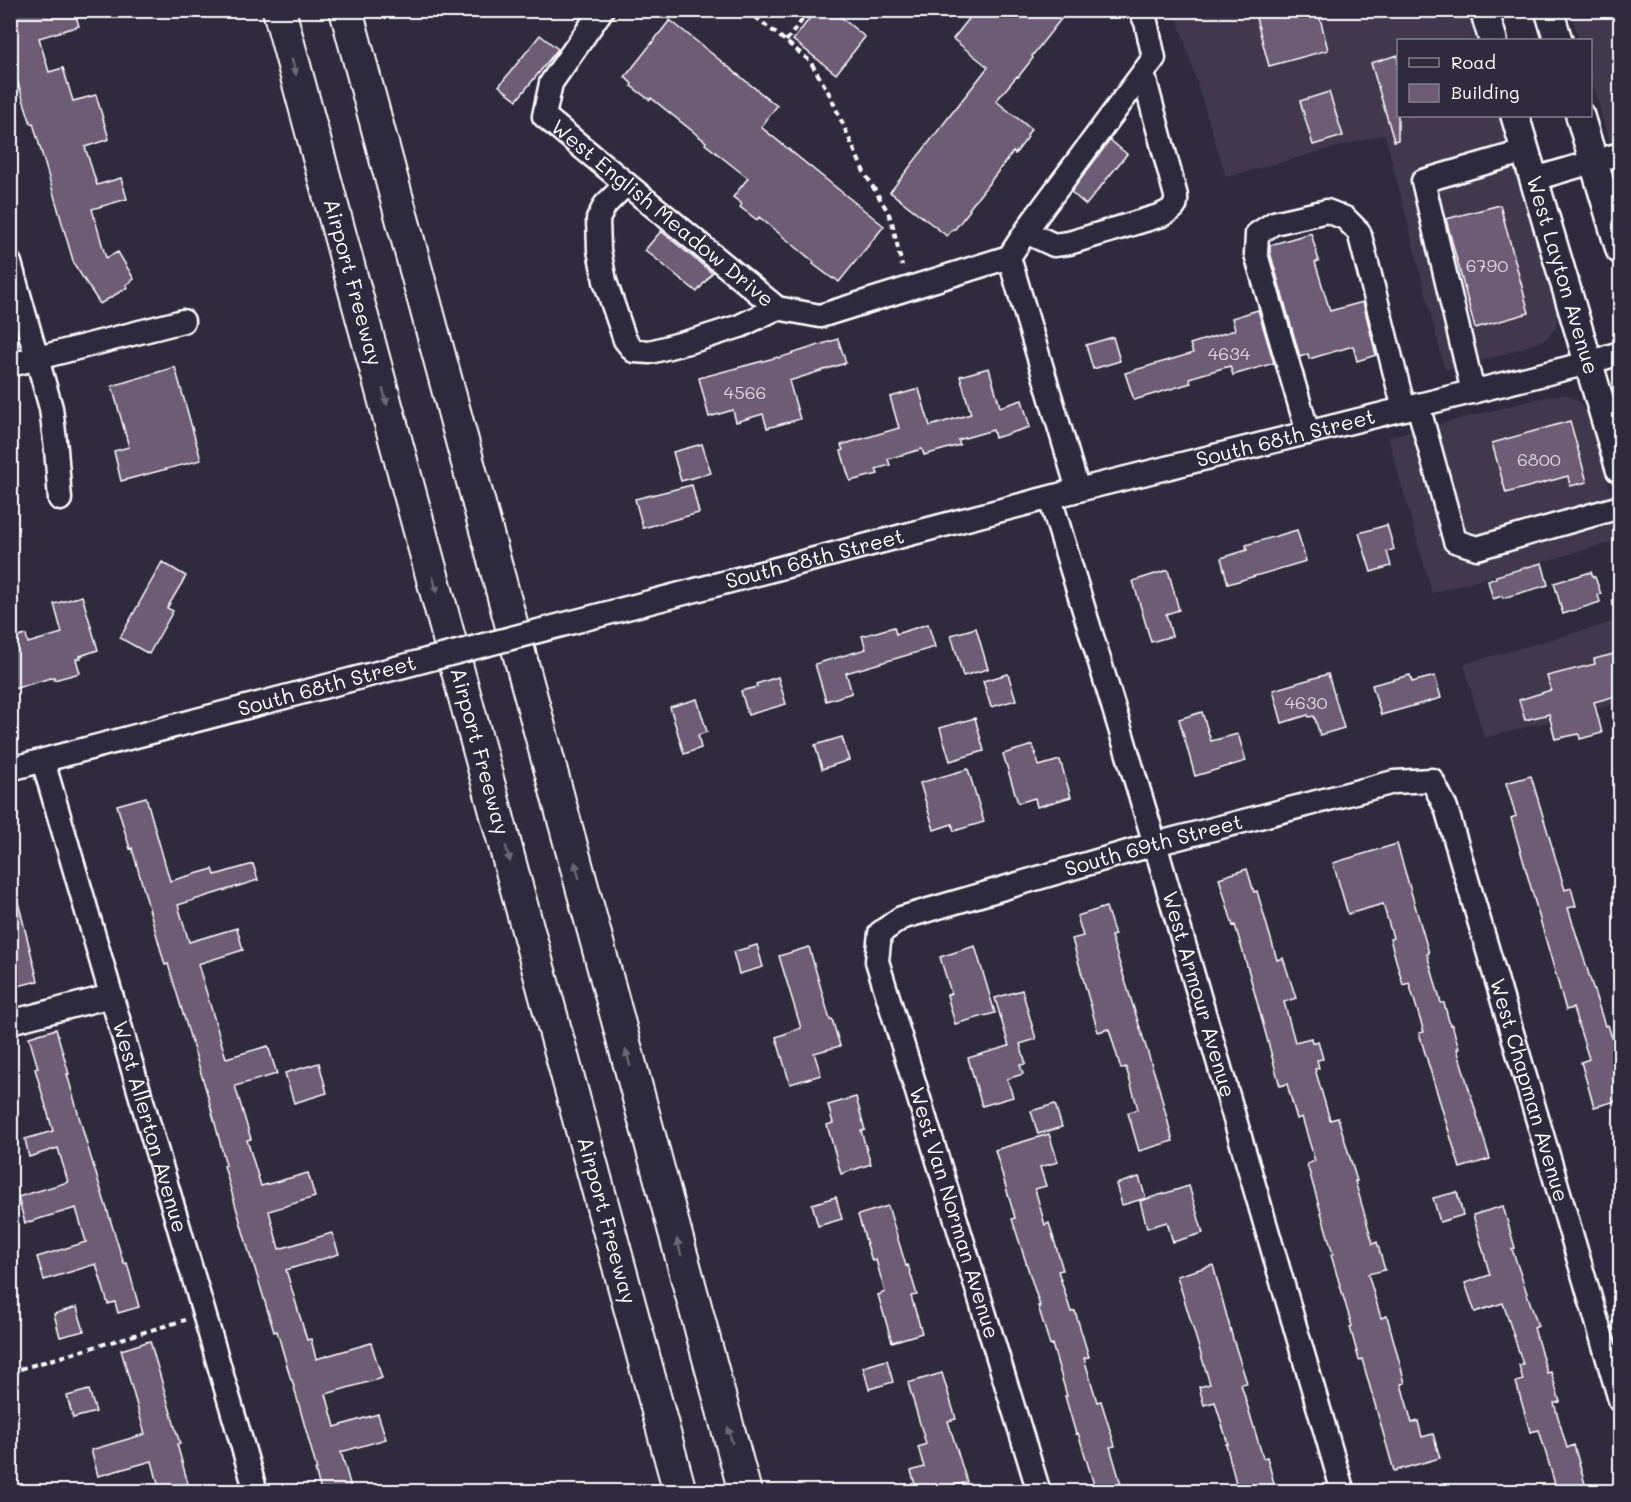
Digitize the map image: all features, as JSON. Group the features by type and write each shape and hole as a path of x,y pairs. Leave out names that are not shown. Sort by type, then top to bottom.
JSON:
{"highway":[{"name":"Airport Freeway","path":"279,10 680,1491"},
{"path":"346,10 745,1491"}],"main road":[{"path":"1484,10 1493,39"},
{"path":"1549,10 1558,39"},
{"name":"West Layton Avenue","path":"1515,117 1620,469"},
{"path":"1580,117 1620,250"}],"street":[{"name":"West English Meadow Drive","path":"602,10 551,83 544,116 777,308 820,316 1009,257"},
{"path":"1078,490 1009,257 1154,58 1146,22 1140,10"},
{"path":"1026,232 1054,245 1069,243 1162,215 1175,207 1176,196 1143,73"},
{"path":"1473,392 1423,181 1526,150"},
{"path":"1534,178 1620,154"},
{"path":"626,184 605,205 598,219 599,250 605,281 625,340 634,351 650,352 699,339 740,326 777,308"},
{"path":"1308,433 1256,254 1257,234 1274,223 1327,211 1346,218 1359,232 1411,407 1455,541 1477,548 1620,507"},
{"path":"10,263 51,408 60,499"},
{"path":"10,365 183,321"},
{"name":"South 68th Street","path":"10,769 1078,490 1588,363 1620,353"},
{"name":"West Armour Avenue","path":"1050,498 1155,844 1343,1491"},
{"name":"West Allerton Avenue","path":"43,761 256,1491"},
{"name":"South 69th Street","path":"880,933 901,918 1155,844 1394,782 1432,780"},
{"name":"West Chapman Avenue","path":"1432,780 1446,808 1620,1400"},
{"name":"West Van Norman Avenue","path":"880,933 878,962 1039,1491"},
{"path":"10,1022 111,996"}],"path":[{"path":"747,10 810,61 830,95 864,172 888,212 902,266"},
{"path":"786,41 810,10"},
{"path":"10,1372 204,1314"}],"shaded area":[{"path":"1175,11 1469,11 1478,39 1397,39 1397,117 1500,117 1558,312 1556,327 1546,339 1508,353 1445,370 1385,134 1226,177"},
{"path":"1570,11 1620,11 1620,179 1592,81 1592,39 1579,39"},
{"path":"1554,395 1568,395 1580,403 1587,413 1620,524 1620,540 1432,593 1388,437"},
{"path":"1620,620 1620,703 1484,738 1464,664"}],"building":[{"path":"10,10 74,10 79,26 39,38 49,72 63,68 73,101 96,95 109,139 85,147 97,185 121,178 127,199 92,209 106,258 118,252 134,279 126,285 128,287 100,304 74,264 33,123 31,124 18,83 10,56"},
{"path":"816,10 832,10 865,37 836,74 793,40"},
{"path":"976,10 1068,10 1018,77 996,101 1031,129 1028,137 1015,154 1013,152 970,210 947,236 890,192 988,67 953,39"},
{"path":"1268,10 1318,10 1328,50 1269,66 1255,14"},
{"path":"670,20 777,106 761,127 884,226 839,282 813,264 814,262 759,217 757,220 740,207 742,204 733,197 748,178 651,98 650,100 631,86 632,84 625,77"},
{"path":"540,35 558,49 517,100 499,86"},
{"path":"1397,55 1398,140 1394,141 1371,63"},
{"path":"1329,92 1343,136 1313,145 1300,101"},
{"path":"1110,140 1127,154 1086,205 1071,192"},
{"path":"1500,205 1529,313 1475,328 1446,219"},
{"path":"661,231 712,273 697,292 645,250"},
{"path":"1311,233 1319,261 1315,262 1330,311 1363,302 1376,355 1357,361 1353,346 1309,359 1308,354 1300,357 1270,252 1270,245"},
{"path":"1258,310 1274,363 1233,375 1230,366 1189,378 1191,383 1134,400 1125,373 1193,353 1190,344 1235,330 1232,318"},
{"path":"1113,337 1120,361 1093,369 1086,345"},
{"path":"838,339 846,363 789,381 800,419 767,428 763,414 736,422 733,410 709,417 699,378 779,358"},
{"path":"175,367 201,460 121,481 114,451 129,447 112,386"},
{"path":"989,368 1000,407 1022,400 1030,427 995,438 993,430 958,440 960,445 924,455 922,449 888,459 890,465 876,469 878,474 850,481 841,445 899,428 890,397 919,389 930,426 971,414 960,376"},
{"path":"1570,421 1587,482 1570,486 1568,476 1506,493 1492,443"},
{"path":"702,444 711,473 681,481 673,452"},
{"path":"692,485 699,513 643,528 635,499"},
{"path":"1387,525 1394,549 1387,552 1391,566 1371,572 1359,533"},
{"path":"1297,530 1306,561 1228,584 1221,558 1247,550 1246,545"},
{"path":"162,562 186,576 167,608 173,611 149,654 120,638"},
{"path":"1542,563 1548,585 1493,599 1488,581 1496,576"},
{"path":"1168,570 1179,610 1166,614 1172,636 1151,642 1133,581"},
{"path":"1591,572 1601,594 1598,595 1600,602 1563,614 1554,583"},
{"path":"82,596 98,650 76,659 80,673 54,680 54,677 10,690 10,639 26,635 28,643 62,633 54,604"},
{"path":"928,624 935,647 846,673 852,693 826,701 815,664 866,649 862,636 894,627 896,634"},
{"path":"976,628 988,669 963,676 951,635"},
{"path":"1618,653 1620,695 1594,702 1602,733 1580,739 1579,734 1555,739 1549,714 1525,720 1519,700 1551,690 1547,676 1595,664 1594,659"},
{"path":"1008,674 1016,700 991,707 983,681"},
{"path":"1328,674 1344,728 1320,735 1314,716 1309,717 1308,715 1282,723 1273,690"},
{"path":"1410,675 1412,682 1435,676 1441,698 1381,715 1372,685"},
{"path":"778,677 786,704 748,715 741,691 757,687 756,684"},
{"path":"697,699 707,732 698,735 701,748 684,754 670,707"},
{"path":"1202,712 1211,741 1238,734 1246,761 1195,776 1179,719"},
{"path":"975,718 984,751 950,761 940,728"},
{"path":"842,737 849,760 822,769 815,745"},
{"path":"1033,745 1039,766 1060,760 1071,797 1037,807 1035,798 1018,803 1003,754"},
{"path":"968,769 984,822 954,831 952,824 934,830 920,783"},
{"path":"1531,776 1565,890 1571,888 1576,906 1568,908 1605,1026 1608,1025 1615,1048 1612,1049 1620,1078 1620,1100 1594,1107 1581,1062 1589,1059 1573,1008 1566,1010 1511,818 1516,816 1506,783"},
{"path":"146,797 170,881 213,869 215,875 253,864 258,880 178,905 189,942 237,928 243,950 198,964 226,1058 268,1046 277,1074 235,1086 251,1139 247,1140 261,1186 308,1173 315,1197 269,1211 279,1249 332,1233 339,1254 286,1270 307,1340 311,1339 316,1359 371,1343 382,1378 326,1394 335,1427 378,1414 386,1439 341,1452 352,1491 321,1491 292,1380 251,1259 224,1166 226,1165 207,1093 168,964 165,965 132,848 130,849 117,805"},
{"path":"1397,844 1441,1003 1444,1003 1450,1025 1452,1024 1459,1049 1457,1049 1490,1159 1460,1168 1419,1033 1424,1032 1409,983 1403,985 1383,904 1348,914 1333,863"},
{"path":"1247,869 1254,892 1257,891 1277,960 1283,958 1296,998 1284,1002 1295,1042 1311,1038 1312,1043 1318,1041 1323,1059 1317,1060 1319,1068 1315,1069 1330,1120 1338,1118 1373,1244 1377,1242 1385,1270 1368,1274 1381,1318 1387,1316 1405,1383 1401,1384 1412,1423 1418,1421 1422,1437 1433,1434 1440,1458 1394,1471 1362,1359 1359,1360 1350,1327 1352,1326 1331,1255 1333,1254 1307,1164 1315,1161 1302,1117 1297,1119 1287,1084 1280,1086 1248,969 1219,878"},
{"path":"17,898 38,981 10,988 10,899"},
{"path":"1106,907 1115,935 1111,936 1159,1088 1173,1141 1139,1151 1128,1113 1138,1109 1126,1067 1121,1069 1109,1029 1098,1032 1072,939 1083,936 1077,916"},
{"path":"757,945 763,967 739,974 733,952"},
{"path":"975,946 995,1013 955,1024 947,995 951,993 940,957"},
{"path":"809,947 840,1046 814,1053 821,1075 790,1084 776,1037 801,1028 779,956"},
{"path":"1022,990 1036,1039 1020,1044 1026,1064 1020,1065 1023,1074 1007,1079 1013,1097 982,1106 968,1058 1009,1046 995,998"},
{"path":"56,1029 88,1148 124,1264 127,1263 139,1307 118,1313 115,1302 108,1304 96,1264 44,1280 37,1257 86,1242 76,1208 25,1223 18,1197 68,1182 58,1148 29,1157 25,1139 53,1131 35,1069 38,1068 29,1037"},
{"path":"319,1063 327,1093 294,1103 285,1073"},
{"path":"856,1097 865,1130 861,1131 871,1164 841,1174 827,1125 833,1123 828,1105"},
{"path":"1055,1104 1062,1127 1038,1134 1031,1111"},
{"path":"1049,1134 1058,1162 1040,1167 1046,1186 1035,1189 1045,1225 1049,1223 1063,1270 1058,1271 1071,1312 1075,1311 1089,1357 1084,1358 1097,1402 1101,1401 1115,1446 1110,1447 1123,1491 1096,1491 1078,1433 1076,1434 1052,1344 1050,1345 1012,1219 1015,1218 995,1150"},
{"path":"1139,1177 1146,1198 1122,1205 1116,1184"},
{"path":"1189,1186 1203,1233 1173,1242 1167,1222 1147,1228 1140,1201"},
{"path":"1457,1192 1463,1215 1440,1222 1433,1198"},
{"path":"836,1197 842,1219 818,1226 812,1204"},
{"path":"888,1206 917,1295 911,1296 922,1333 892,1342 878,1295 885,1292 876,1260 872,1261 858,1215"},
{"path":"1503,1206 1515,1248 1512,1249 1538,1326 1534,1328 1547,1373 1551,1372 1560,1402 1554,1403 1567,1448 1574,1445 1587,1491 1557,1491 1539,1430 1530,1432 1516,1382 1523,1380 1519,1365 1523,1364 1503,1303 1475,1312 1465,1283 1490,1275 1473,1215"},
{"path":"1213,1265 1247,1383 1241,1384 1263,1458 1267,1457 1276,1491 1238,1491 1226,1444 1228,1444 1215,1402 1204,1405 1199,1387 1210,1384 1177,1276"},
{"path":"77,1307 84,1331 60,1337 54,1314"},
{"path":"150,1341 180,1444 177,1444 190,1491 160,1491 152,1461 98,1476 91,1450 145,1434 121,1350"},
{"path":"887,1360 893,1382 869,1389 863,1367"},
{"path":"942,1373 956,1419 948,1421 967,1482 937,1491 917,1491 911,1471 924,1467 918,1447 926,1444 908,1383"},
{"path":"89,1390 96,1412 73,1418 67,1396"}]}
